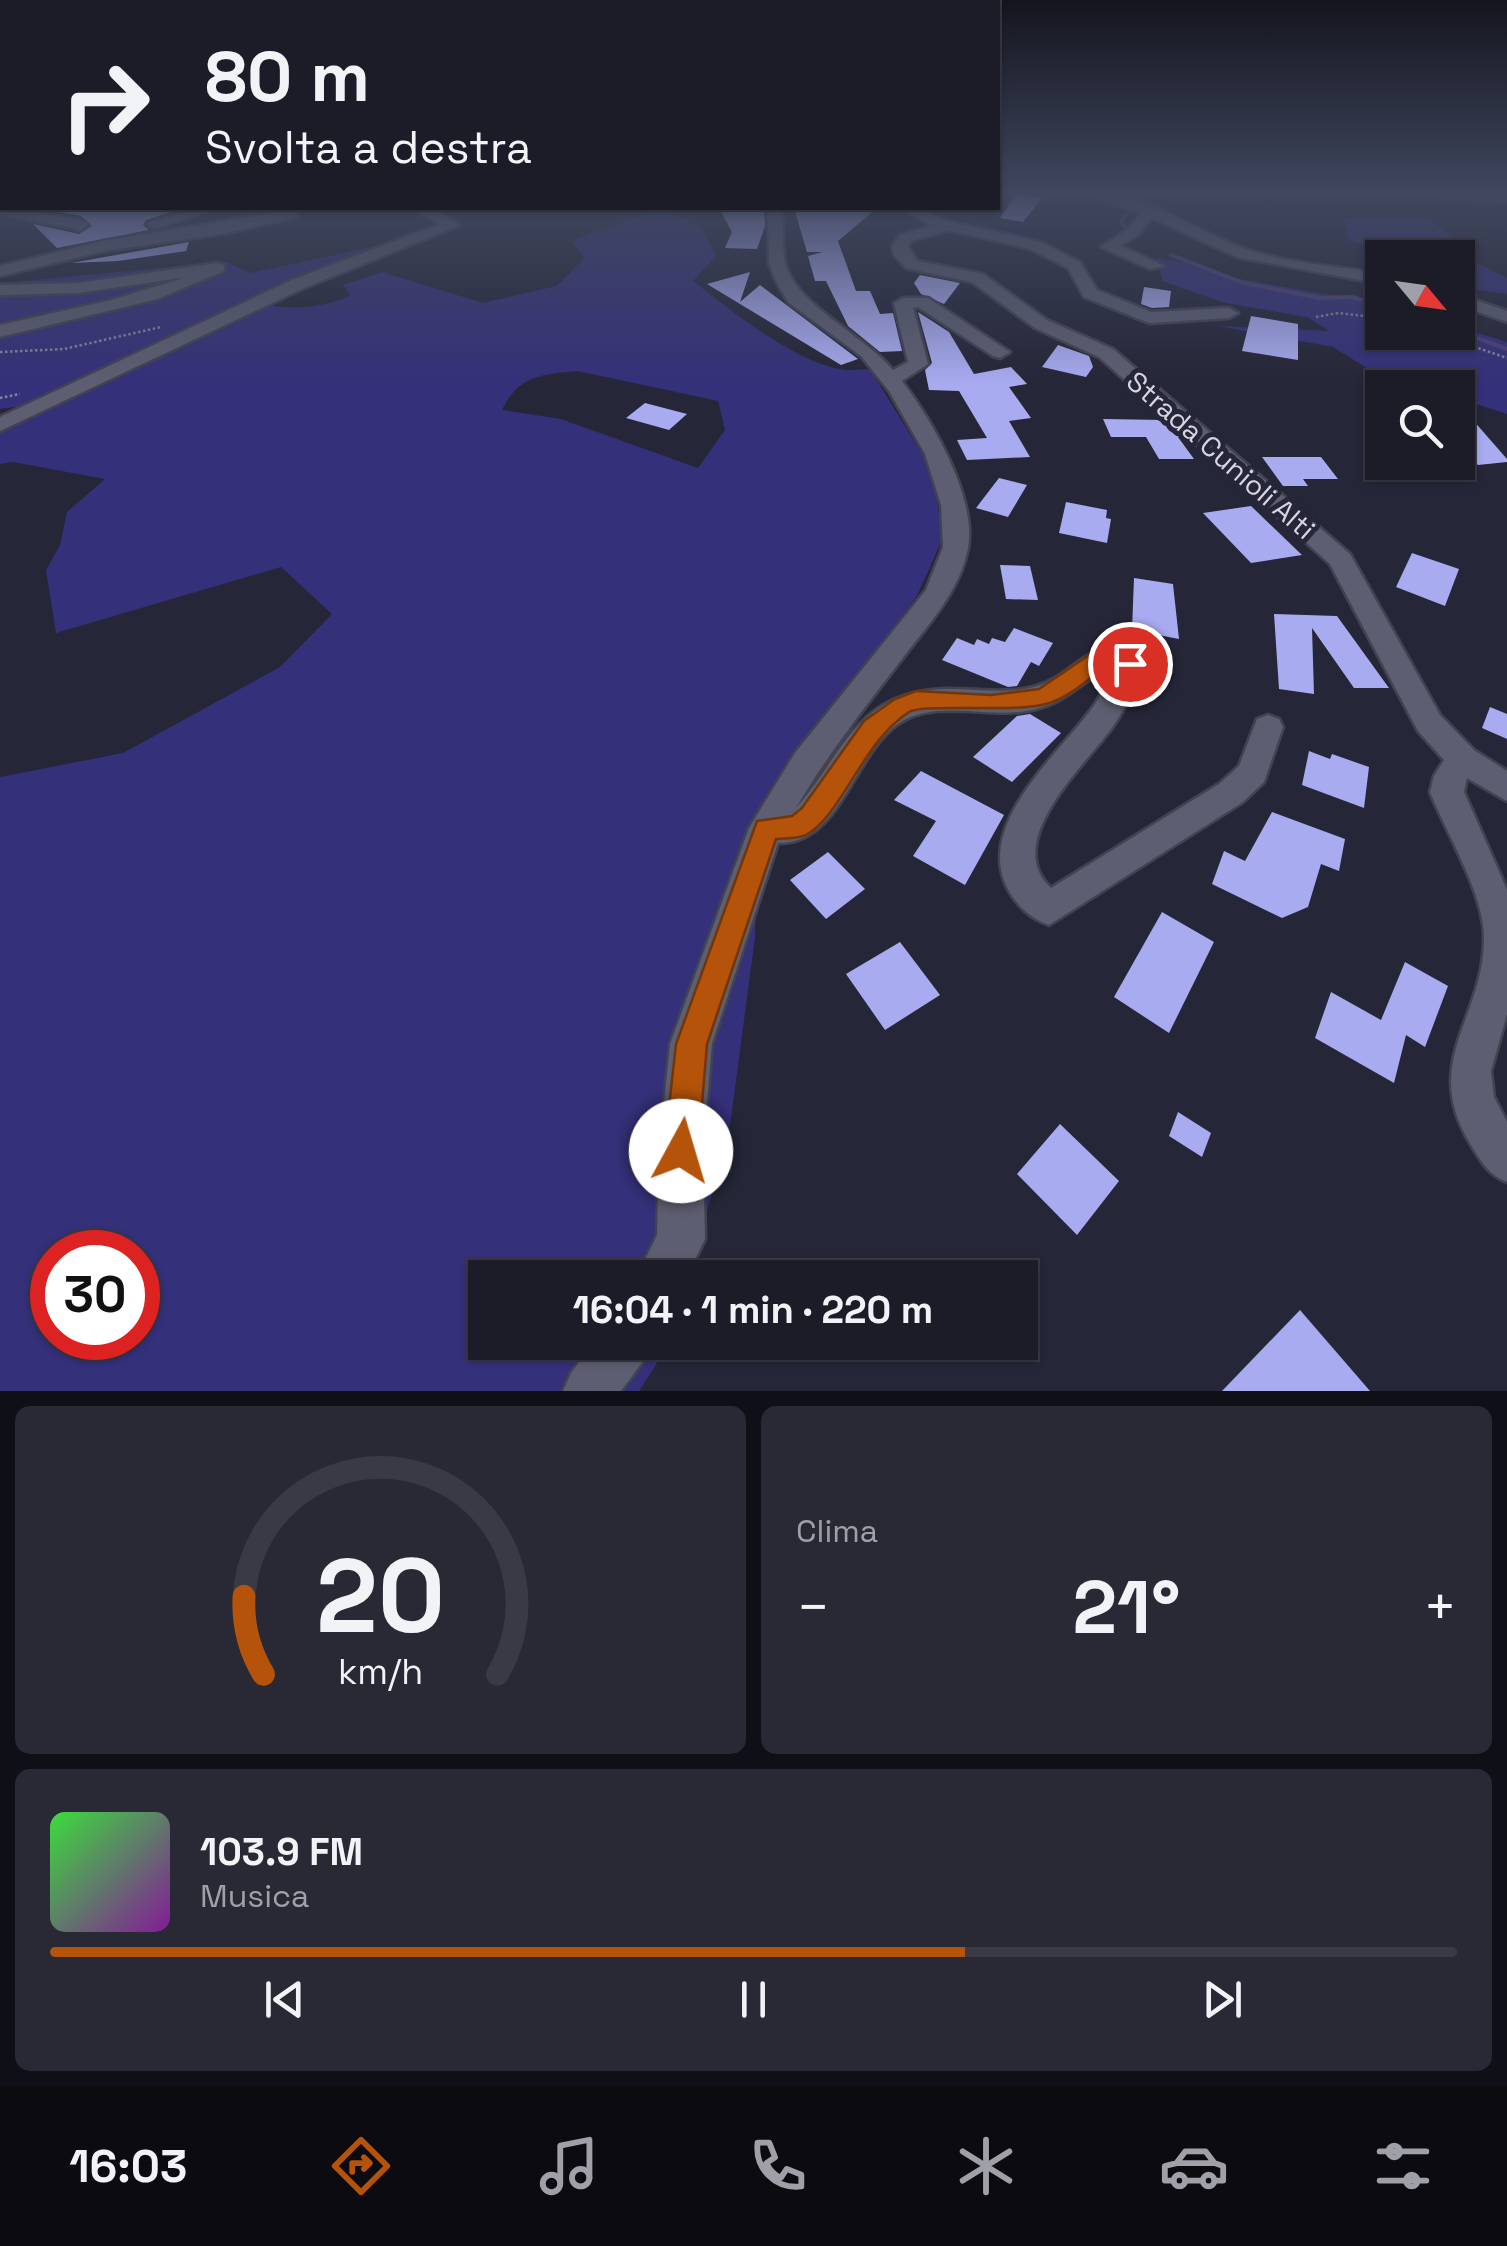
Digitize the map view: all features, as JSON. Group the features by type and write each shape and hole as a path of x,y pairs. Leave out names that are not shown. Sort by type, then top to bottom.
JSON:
{"street":[{"path":"0,271 63,256"},
{"path":"0,424 298,284 371,256"},
{"path":"670,1260 681,1239 681,1151 692,1044 766,828 806,762 938,593 956,547 953,506 936,454 868,352 794,298 777,256"},
{"name":"Strada Cunioli Alti","path":"904,256 912,264 977,278 1041,324 1106,353 1341,560 1429,723 1463,759 1507,788"},
{"name":"Strada Cunioli Alti","path":"1055,256 1074,266 1090,293 1148,318 1229,313"},
{"path":"1131,256 1156,266"},
{"path":"1253,256 1365,277"},
{"path":"0,290 78,288 218,268 198,279 112,305 0,331"},
{"path":"1475,294 1507,299"},
{"path":"890,380 918,364 904,303 922,302 1000,352"},
{"path":"1475,305 1507,317"},
{"path":"766,828 798,827 811,815 872,728 903,704 916,700 991,703 1041,698 1056,692 1103,657 1123,656 1130,664 1103,717 1046,786 1016,851 1019,877 1049,909 1231,793 1252,773 1268,727"},
{"path":"1463,759 1450,776 1447,792 1503,931 1501,964 1472,1048 1470,1080 1474,1108 1486,1134 1507,1160"},
{"path":"589,1391 612,1360"}],"path":[{"path":"1316,317 1338,313 1365,316"},
{"path":"0,352 64,349 166,326"},
{"path":"1475,347 1507,358"},
{"path":"0,398 20,394"}],"shaded area":[{"path":"330,256 379,256 262,304 318,306 351,295 343,285 382,272 483,303 557,286 582,256 716,256 693,281 725,306 802,356 839,369 870,369 934,473 942,540 917,596 759,812 755,937 727,1149 691,1260 468,1260 468,1360 658,1360 656,1365 639,1391 0,1391 0,777 123,753 280,667 332,614 281,567 56,633 46,570 60,545 67,512 105,479 13,462 0,464 0,427 45,403 0,409 0,283 225,262 251,273","holes":["578,371 718,401 725,430 698,468 561,419 502,410 516,390 533,378"]},
{"path":"1157,258 1203,266 1233,278 1365,301 1365,350 1475,350 1475,332 1507,342 1507,414 1475,404 1475,370 1370,370 1333,347 1218,326 1330,331 1307,317 1225,303 1162,281"},
{"path":"1475,262 1507,278 1507,294 1475,289"}],"building":[{"path":"111,256 153,256 118,261 71,263"},
{"path":"808,256 843,256 856,291 870,291 880,314 893,313 902,351 880,352 848,326 826,281 815,281"},
{"path":"750,272 740,302 760,285 858,359 841,365 707,284"},
{"path":"920,275 960,283 944,304 921,294 914,283"},
{"path":"1144,287 1171,291 1169,307 1141,304"},
{"path":"918,312 949,332 974,374 1011,367 1027,384 1009,387 1031,418 1009,421 1030,457 967,460 957,440 987,438 959,391 929,390 925,370 932,363"},
{"path":"1251,316 1298,324 1298,360 1242,351"},
{"path":"1058,345 1089,356 1093,367 1086,377 1042,367"},
{"path":"645,403 687,414 669,430 626,418"},
{"path":"1103,419 1164,420 1183,437 1178,437 1194,459 1159,459 1146,437 1111,437"},
{"path":"1475,422 1507,459 1475,463"},
{"path":"1262,457 1321,457 1338,479 1303,479 1308,486 1283,486"},
{"path":"999,478 1027,485 1008,517 976,508"},
{"path":"1066,502 1107,510 1106,518 1111,519 1107,543 1059,533"},
{"path":"1251,506 1302,555 1251,563 1203,513"},
{"path":"1412,553 1459,569 1445,606 1396,587"},
{"path":"1000,565 1030,566 1038,600 1006,599"},
{"path":"1134,578 1173,584 1179,639 1132,630"},
{"path":"1274,614 1337,616 1389,688 1354,688 1312,628 1314,694 1279,689"},
{"path":"1014,628 1053,643 1039,666 1031,662 1017,686 1008,687 942,660 957,638 974,645 977,639 989,644 992,638 1005,642"},
{"path":"1490,707 1507,714 1507,739 1482,728"},
{"path":"1030,714 1061,733 1012,782 973,757 1017,716"},
{"path":"1309,751 1330,759 1332,754 1369,767 1364,808 1302,785"},
{"path":"921,771 1004,815 965,885 913,856 936,821 894,800"},
{"path":"1272,812 1345,839 1339,871 1321,864 1308,907 1282,918 1212,884 1224,851 1245,861"},
{"path":"828,852 865,889 826,919 790,880"},
{"path":"1162,912 1214,942 1169,1033 1114,997"},
{"path":"900,942 940,995 885,1030 846,974"},
{"path":"1405,962 1448,986 1425,1047 1406,1035 1394,1083 1315,1038 1331,992 1381,1020"},
{"path":"1178,1112 1211,1133 1202,1157 1169,1136"},
{"path":"1060,1124 1119,1181 1077,1235 1017,1174"},
{"path":"1300,1310 1370,1391 1222,1391"}],"waterway":[{"path":"1173,256 1244,283 1320,298 1352,297 1365,301"},
{"path":"1475,337 1507,349"}],"route":[{"path":"681,1151 692,1044 766,828 798,827 811,815 853,750 872,728 903,704 916,700 991,703 1041,698 1056,692 1103,657 1116,654 1130,664"}]}
